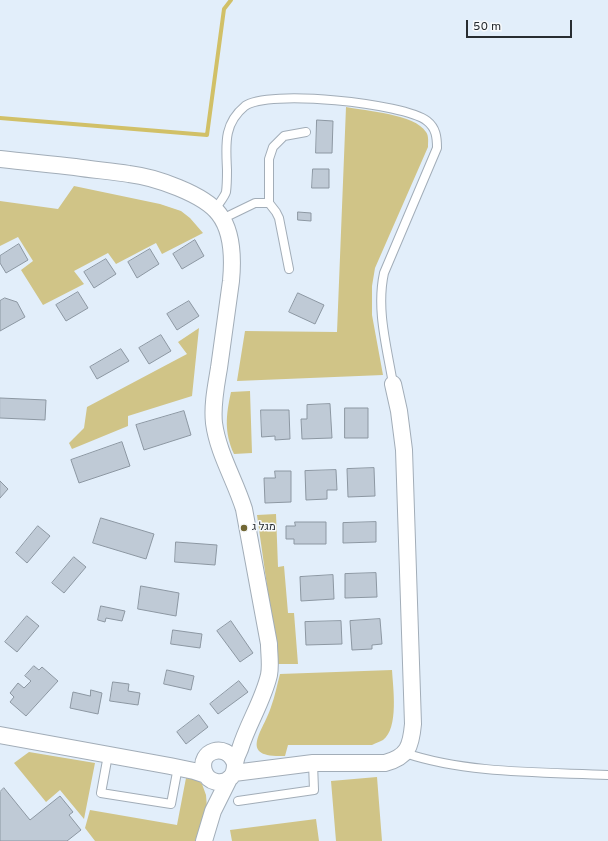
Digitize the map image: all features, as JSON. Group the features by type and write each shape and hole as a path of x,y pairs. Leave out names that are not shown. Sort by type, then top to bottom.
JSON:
{"street":[{"path":"0,159 131,174 156,180 184,190 206,201 218,214 226,226 230,241 231,280 216,386 214,421 221,452 244,509 269,644 270,672 261,700 246,731 233,771 213,811 204,841"},
{"path":"0,735 194,771 217,782 222,782 233,771 313,763 385,764 395,761 405,753 412,740 413,724 404,450 399,411 393,384"},
{"path":"174,767 194,762 237,741 246,731"},
{"path":"211,753 226,752 233,758 233,771"},
{"path":"211,753 203,766 213,797 213,811"}],"lane":[{"path":"218,214 227,182 226,151 228,130 235,115 247,105 272,99 346,101 399,109 414,114 427,121 437,134 437,148 384,273 382,286 382,321 393,384"},
{"path":"289,269 280,218 268,203 268,159 273,147 284,136 306,132"},
{"path":"218,214 255,203 268,203"},
{"path":"405,753 420,758 464,767 608,775"},
{"path":"108,755 101,793 171,804 174,767"},
{"path":"238,801 314,790 313,763"}],"shaded area":[{"path":"346,107 389,114 412,121 426,132 428,137 428,147 375,268 372,286 372,315 383,375 237,381 245,331 337,332"},
{"path":"74,186 160,204 181,211 190,218 203,233 162,254 156,243 116,264 108,253 74,271 84,284 43,305 21,270 33,261 18,237 0,246 0,201 58,209"},
{"path":"199,328 192,396 128,416 128,426 72,449 69,443 84,428 87,407 187,354 178,342"},
{"path":"250,391 252,453 234,454 227,431 228,408 231,392"},
{"path":"276,514 278,567 284,566 288,613 294,613 298,664 278,664 257,515"},
{"path":"392,670 394,697 393,717 388,734 382,741 372,745 288,745 285,756 261,753 257,748 259,734 271,707 280,674"},
{"path":"29,752 95,763 84,819 60,790 46,802 14,763"},
{"path":"377,777 382,841 336,841 331,781"},
{"path":"186,778 198,780 202,784 206,795 207,808 195,841 95,841 85,828 90,810 177,825"},
{"path":"316,819 319,841 232,841 230,830"}],"building":[{"path":"317,120 333,121 332,153 316,153"},
{"path":"313,169 329,169 329,188 312,188"},
{"path":"298,212 311,213 311,221 298,220"},
{"path":"195,240 204,256 182,269 173,254"},
{"path":"19,244 28,260 6,273 0,263 0,256"},
{"path":"150,249 159,264 137,278 128,262"},
{"path":"106,259 116,274 94,288 84,272"},
{"path":"78,292 88,308 66,321 56,305"},
{"path":"298,293 324,305 315,324 289,312"},
{"path":"5,298 17,302 25,317 0,331 0,301"},
{"path":"189,301 199,316 177,330 167,314"},
{"path":"161,335 171,351 149,364 139,348"},
{"path":"121,349 129,361 97,379 90,367"},
{"path":"0,398 46,400 45,420 0,418"},
{"path":"330,404 332,438 302,439 301,419 307,419 307,405"},
{"path":"345,408 368,408 368,438 345,438"},
{"path":"261,410 289,410 290,439 275,440 275,436 262,437"},
{"path":"184,411 191,435 144,450 136,425"},
{"path":"122,442 130,466 79,483 71,460"},
{"path":"374,468 375,496 348,497 347,469"},
{"path":"336,470 337,490 327,490 327,499 306,500 305,471"},
{"path":"275,471 291,471 291,502 265,503 264,478 275,478"},
{"path":"0,481 8,489 0,498"},
{"path":"101,518 154,534 146,559 93,543"},
{"path":"295,522 326,522 326,544 294,544 294,539 286,539 286,526 295,526"},
{"path":"376,522 376,542 343,543 343,523"},
{"path":"38,526 50,536 27,563 16,553"},
{"path":"176,542 217,545 215,565 175,562"},
{"path":"74,557 86,567 64,593 52,583"},
{"path":"376,573 377,597 345,598 345,574"},
{"path":"333,575 334,599 301,601 300,577"},
{"path":"141,586 179,593 176,616 138,609"},
{"path":"101,606 125,611 122,621 106,618 105,622 98,620"},
{"path":"27,616 39,626 17,652 5,642"},
{"path":"380,619 382,644 372,645 372,649 352,650 350,621"},
{"path":"231,621 253,653 240,662 217,631"},
{"path":"341,621 342,644 306,645 305,622"},
{"path":"173,630 202,634 200,648 171,644"},
{"path":"34,666 39,670 42,667 58,681 26,716 10,702 14,697 10,693 18,683 24,688 31,681 25,676"},
{"path":"167,670 194,676 191,690 164,684"},
{"path":"239,681 248,692 218,714 210,704"},
{"path":"113,682 129,684 128,691 140,693 138,705 110,701"},
{"path":"91,690 102,693 98,714 70,708 73,692 90,696"},
{"path":"199,715 208,727 186,744 177,732"},
{"path":"4,788 30,820 60,796 73,812 69,815 81,830 67,841 0,841 0,792"}],"waterway":[{"path":"0,118 207,135 224,9 231,0"}],"place":[{"name":"מגל ג","path":"244,528"}]}
